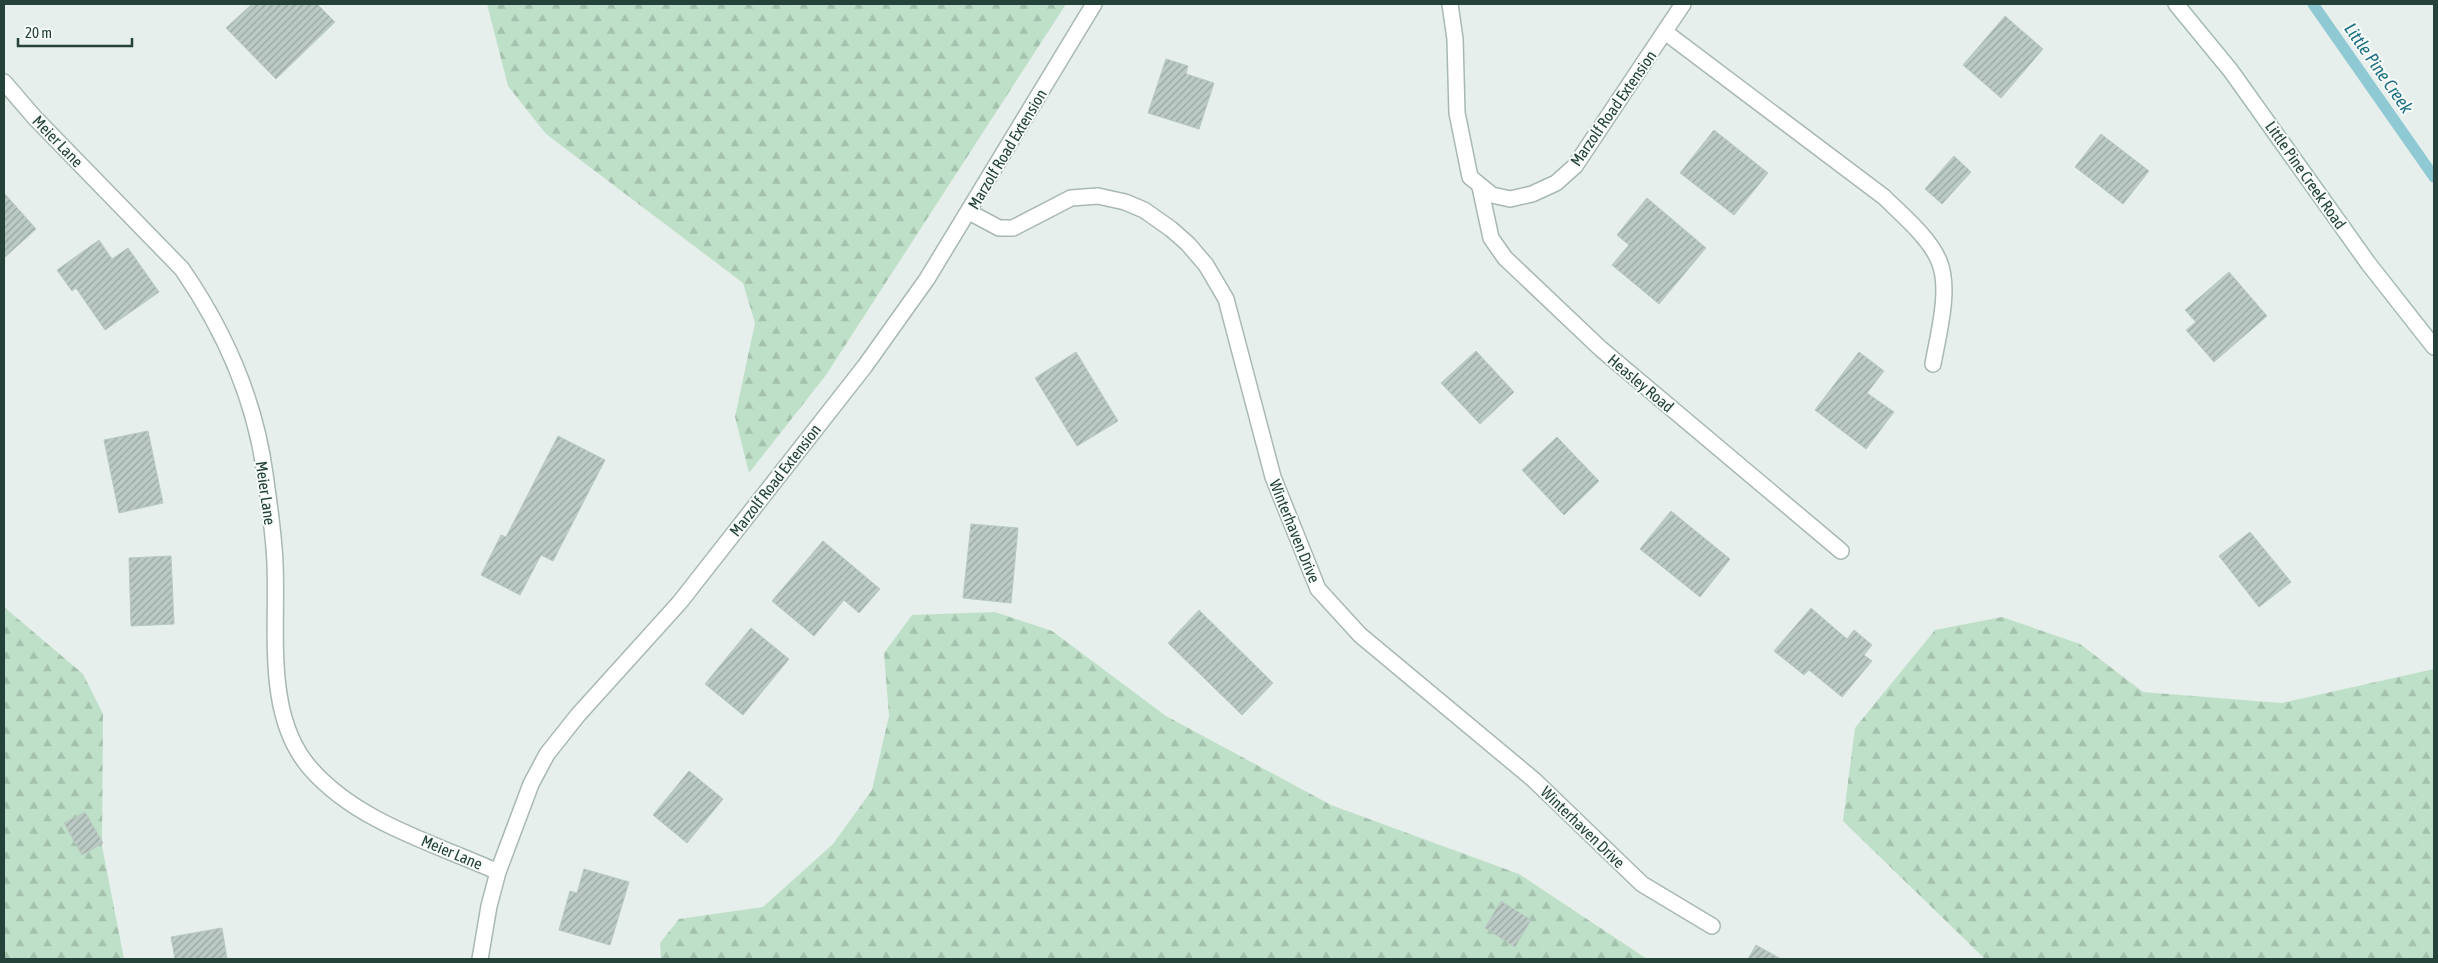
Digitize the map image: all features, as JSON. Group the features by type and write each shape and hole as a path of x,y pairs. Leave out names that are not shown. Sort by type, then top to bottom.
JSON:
{"street":[{"name":"Marzolf Road Extension","path":"480,959 488,906 498,872 531,784 547,754 578,715 680,602 859,373 927,279 1094,4"},
{"path":"1450,4 1455,39 1457,113 1470,177 1480,187"},
{"name":"Marzolf Road Extension","path":"1480,187 1492,195 1510,199 1532,194 1556,183 1576,166 1609,119 1683,4"},
{"name":"Little Pine Creek Road","path":"2176,4 2231,70 2368,263 2434,347"},
{"path":"1665,32 1884,197 1916,228 1939,260 1944,279 1941,321 1933,364"},
{"name":"Meier Lane","path":"4,82 35,118 182,269 221,332 237,369 254,423 265,472 275,562 278,689 284,721 294,746 310,768 329,786 358,808 398,829 498,872"},
{"name":"Heasley Road","path":"1480,187 1492,238 1505,258 1601,349 1841,551"},
{"name":"Winterhaven Drive","path":"969,212 999,228 1012,228 1071,198 1098,196 1125,202 1144,210 1188,244 1206,265 1226,298 1273,477 1318,589 1360,635 1534,780 1642,884 1712,926"}],"green space":[{"path":"487,4 1066,4 826,375 749,473 735,417 755,323 743,283 546,134 508,86"},
{"path":"4,607 83,674 103,714 102,846 124,959 4,959"},
{"path":"995,612 1052,631 1166,716 1331,805 1519,874 1647,959 661,959 660,943 679,919 763,907 833,844 872,790 889,716 884,653 912,615"},
{"path":"2002,617 2080,644 2143,692 2281,703 2434,669 2434,959 1985,959 1843,821 1855,728 1935,630"}],"building":[{"path":"252,4 317,4 335,22 276,79 226,28"},
{"path":"2005,16 2043,49 2001,98 1963,65"},
{"path":"1166,59 1188,66 1186,74 1214,83 1199,129 1148,113"},
{"path":"1714,130 1768,173 1734,215 1680,173"},
{"path":"2101,134 2149,171 2123,204 2075,167"},
{"path":"1954,156 1971,172 1942,204 1925,189"},
{"path":"4,193 36,229 4,258"},
{"path":"1647,198 1706,248 1659,304 1612,265 1629,245 1617,235"},
{"path":"99,240 112,259 128,248 159,292 105,330 76,288 72,291 57,270"},
{"path":"2229,272 2267,316 2214,362 2186,330 2196,322 2185,310"},
{"path":"1476,351 1514,392 1480,424 1441,383"},
{"path":"1076,352 1118,421 1077,446 1035,378"},
{"path":"1859,352 1884,371 1867,393 1894,412 1866,449 1815,410"},
{"path":"148,431 163,503 119,513 104,440"},
{"path":"558,436 605,460 553,561 541,555 520,595 481,575 501,535 506,537"},
{"path":"1557,437 1599,481 1564,515 1522,470"},
{"path":"1671,511 1730,559 1700,597 1640,549"},
{"path":"971,524 1018,528 1011,603 963,598"},
{"path":"2250,532 2291,582 2259,607 2219,556"},
{"path":"823,541 880,589 859,613 844,600 814,636 772,601"},
{"path":"171,556 174,624 131,626 129,558"},
{"path":"1811,608 1847,639 1854,630 1872,645 1864,655 1872,661 1842,697 1809,670 1804,675 1774,651"},
{"path":"1199,610 1273,683 1242,715 1168,643"},
{"path":"751,628 789,659 743,715 705,684"},
{"path":"689,771 723,799 687,843 653,815"},
{"path":"85,812 103,843 82,855 64,823"},
{"path":"584,869 629,882 610,945 559,930 570,891 577,893"},
{"path":"1501,901 1531,920 1515,947 1485,928"},
{"path":"222,928 227,959 175,959 171,937"},
{"path":"1756,945 1781,959 1748,959"}],"waterway":[{"name":"Little Pine Creek","path":"2313,4 2434,177"}]}
